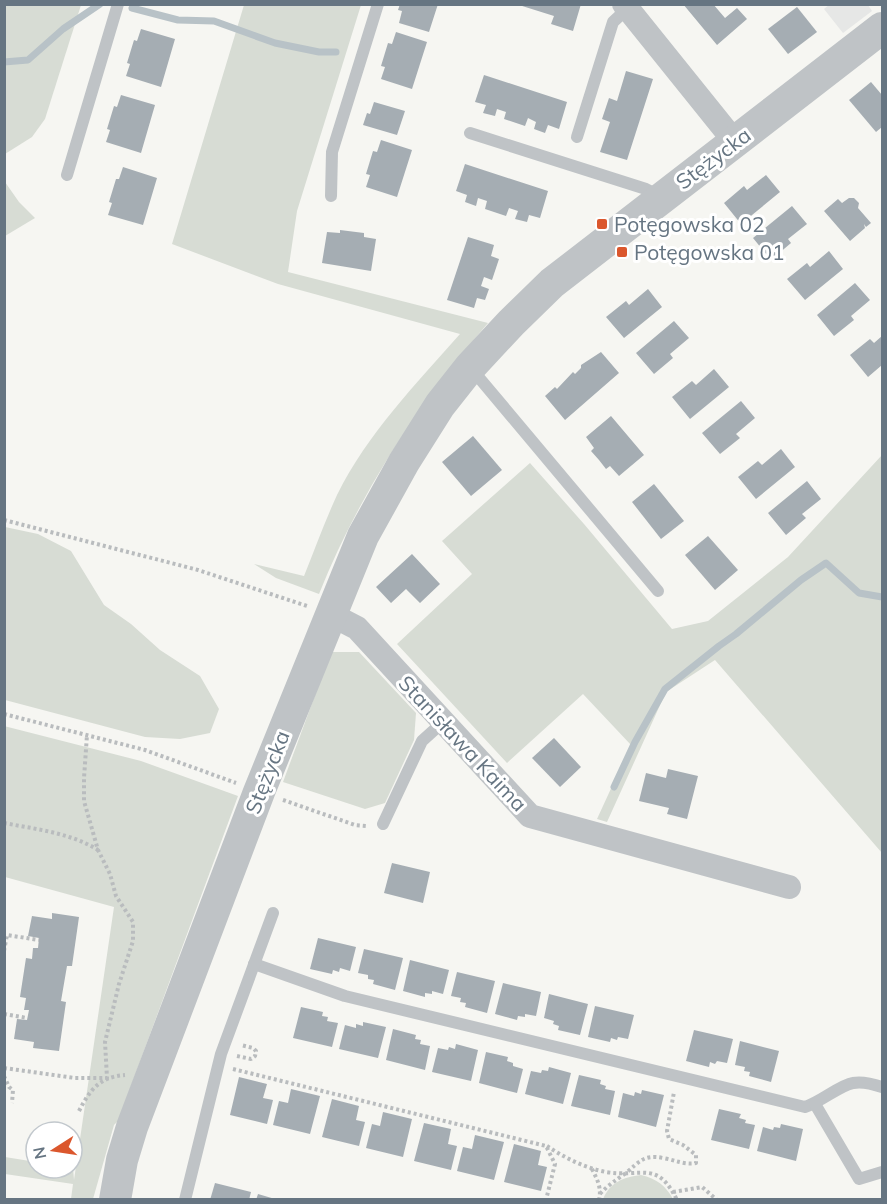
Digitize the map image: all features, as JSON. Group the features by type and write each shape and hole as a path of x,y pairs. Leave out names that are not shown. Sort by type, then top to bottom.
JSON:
{"street":[{"path":"625,7 735,142"},
{"name":"Stężycka","path":"115,1200 122,1160 132,1127 259,792 330,614 363,536 404,462 440,405 470,367 552,283 882,28"},
{"name":"Stanisława Kaima","path":"330,614 357,628 530,816 789,887"}],"lane":[{"path":"67,175 118,4"},
{"path":"331,196 332,152 378,4"},
{"path":"577,137 613,22 625,7"},
{"path":"470,133 646,189 657,201"},
{"path":"470,367 658,591"},
{"path":"383,824 422,741 443,722"},
{"path":"185,1200 221,1054 273,913"},
{"path":"254,964 345,996 805,1107 815,1104 852,1083 866,1082 882,1087"},
{"path":"815,1104 859,1179 882,1172"}],"path":[{"path":"4,520 198,570 330,614"},
{"path":"4,714 145,750 355,825 368,827 383,824"},
{"path":"87,735 84,801 98,850 110,874 116,896 133,922 133,941 119,984 105,1042 107,1078"},
{"path":"4,824 66,836 87,843 98,850"},
{"path":"4,951 7,935 39,940"},
{"path":"4,1014 27,1018"},
{"path":"4,1068 75,1078 130,1075"},
{"path":"211,1095 227,1094 233,1068 546,1146 591,1169 608,1173 649,1171 671,1186 677,1200"},
{"path":"600,1197 609,1184 626,1173 636,1162 647,1157 686,1164 696,1163 696,1155 669,1138 667,1131 676,1076"},
{"path":"4,1077 13,1090 12,1103"},
{"path":"79,1111 89,1091 107,1078"},
{"path":"546,1146 555,1164 546,1200"},
{"path":"591,1169 598,1181 600,1197"},
{"path":"673,1192 702,1187 717,1200"}],"shaded area":[{"path":"4,5 81,5 45,119 32,137 5,154"},
{"path":"244,5 361,5 297,211 288,272 488,323 438,385 392,451 352,521 319,594 276,578 254,564 304,576 324,525 349,472 393,410 460,334 278,284 172,244"},
{"path":"829,5 868,5 872,11 843,33 824,9"},
{"path":"5,182 19,202 35,218 5,236"},
{"path":"882,455 882,853 715,660 666,692 607,822 597,819 631,745 583,694 507,763 397,644 472,574 442,541 530,463 672,629 708,621 788,557"},
{"path":"5,527 38,534 71,551 104,605 131,624 160,650 200,676 219,709 210,733 180,739 145,737 5,700"},
{"path":"331,652 359,652 416,713 414,740 385,803 365,809 283,782"},
{"path":"4,726 141,761 238,796 118,1121 114,1125 93,1199 71,1199 73,1184 46,1180 84,1180 83,1120 114,907 5,877"},
{"path":"5,1157 24,1160 24,1177 5,1174"},
{"path":"641,1175 660,1183 673,1199 603,1199 618,1181"}],"building":[{"path":"400,4 438,4 429,32 399,23 402,11 398,10"},
{"path":"581,4 573,31 551,24 554,16 519,5"},
{"path":"683,4 713,4 725,18 737,8 747,19 717,45"},
{"path":"797,7 817,32 788,54 768,29"},
{"path":"141,29 175,39 161,87 126,76 130,64 127,63 134,40 137,41"},
{"path":"396,32 427,42 412,89 381,79 385,67 381,66 388,43 392,44"},
{"path":"626,71 653,79 627,160 600,152 610,122 602,119 609,98 617,101"},
{"path":"484,75 567,102 559,129 548,125 545,133 534,129 536,122 528,118 525,126 504,119 506,112 497,109 495,116 483,113 486,105 475,102"},
{"path":"871,82 882,95 882,127 876,132 849,100"},
{"path":"121,95 155,105 141,153 106,142 110,130 107,129 114,106 117,107"},
{"path":"374,102 405,111 397,135 363,125"},
{"path":"381,140 412,150 397,197 366,187 370,175 366,174 373,151 377,152"},
{"path":"465,164 548,191 540,218 529,215 527,222 515,219 518,211 509,208 506,216 485,209 487,201 478,198 476,206 465,202 467,195 456,191"},
{"path":"123,167 157,178 143,225 108,215 112,203 109,202 116,179 119,179"},
{"path":"766,175 780,192 741,224 724,203 744,186 747,190"},
{"path":"849,198 854,198 859,203 858,208 871,223 866,227 864,224 865,228 850,241 824,211 838,199 842,203"},
{"path":"792,206 807,224 788,239 791,243 771,260 753,238"},
{"path":"340,230 364,233 364,237 376,239 371,271 322,263 327,232 340,233"},
{"path":"468,237 494,245 491,256 499,259 492,280 484,277 481,286 489,289 485,300 477,298 474,308 447,300"},
{"path":"829,251 843,269 805,300 787,279 807,263 810,267"},
{"path":"855,283 870,300 851,316 854,320 834,336 817,315"},
{"path":"648,289 662,307 624,338 606,317 626,301 629,305"},
{"path":"674,321 689,338 670,354 673,358 654,374 636,353"},
{"path":"882,336 882,365 868,377 850,355 870,339 874,343"},
{"path":"601,352 619,373 565,420 545,396 555,387 557,389 573,372 575,374 581,365"},
{"path":"714,369 729,387 690,419 672,397 692,381 696,385"},
{"path":"741,401 755,418 736,434 740,438 720,454 702,433"},
{"path":"611,416 644,455 619,476 610,466 606,469 591,451 594,448 586,437"},
{"path":"473,436 502,470 471,496 442,462"},
{"path":"781,449 795,467 756,499 738,477 758,461 762,465"},
{"path":"807,481 821,499 802,514 806,518 786,535 768,513"},
{"path":"654,484 684,521 661,539 632,502"},
{"path":"708,536 738,570 715,590 685,555"},
{"path":"412,554 440,584 420,603 406,589 391,603 376,587"},
{"path":"554,738 581,767 560,787 532,758"},
{"path":"668,769 698,776 687,819 667,814 669,808 639,801 646,773 666,778"},
{"path":"392,863 430,872 423,903 384,893"},
{"path":"52,913 79,917 72,966 67,966 61,1001 66,1002 59,1051 33,1048 34,1042 14,1039 17,1019 27,1020 29,1010 24,1010 26,998 20,997 26,958 32,959 33,948 38,948 39,938 28,936 32,916 52,919"},
{"path":"318,938 356,947 350,971 340,968 339,972 333,970 332,974 310,969"},
{"path":"364,949 403,958 395,990 373,984 374,980 368,979 368,975 358,973"},
{"path":"410,960 449,970 443,994 432,991 432,994 425,993 425,997 403,991"},
{"path":"457,972 495,981 487,1013 465,1007 466,1003 460,1002 461,998 451,996"},
{"path":"503,983 541,992 536,1016 525,1014 525,1017 518,1016 517,1020 495,1014"},
{"path":"549,994 588,1004 580,1035 558,1030 559,1026 553,1024 554,1021 544,1018"},
{"path":"595,1006 634,1015 628,1039 611,1038 610,1042 588,1037"},
{"path":"301,1007 323,1012 322,1016 328,1017 327,1021 338,1023 332,1047 293,1038"},
{"path":"363,1022 386,1027 378,1058 339,1049 345,1025 356,1028 356,1024 363,1026"},
{"path":"393,1029 416,1035 415,1039 421,1040 420,1044 430,1046 425,1070 386,1060"},
{"path":"694,1030 733,1039 727,1063 710,1062 709,1067 686,1061"},
{"path":"740,1041 779,1051 771,1082 749,1076 750,1072 744,1071 745,1067 735,1065"},
{"path":"456,1044 478,1050 471,1081 432,1072 438,1048 455,1049"},
{"path":"486,1052 508,1057 507,1061 513,1063 513,1066 523,1069 517,1093 479,1083"},
{"path":"549,1067 571,1073 563,1104 525,1094 531,1071 541,1073 542,1070 548,1071"},
{"path":"579,1075 601,1080 600,1084 606,1086 605,1089 615,1091 610,1115 571,1106"},
{"path":"239,1077 267,1084 263,1098 273,1100 267,1124 230,1115"},
{"path":"291,1089 320,1096 310,1134 273,1125 279,1101 288,1103"},
{"path":"642,1090 664,1095 656,1127 618,1117 623,1093 634,1096 635,1092 641,1094"},
{"path":"332,1099 359,1106 356,1120 365,1122 359,1146 322,1137"},
{"path":"719,1109 741,1114 739,1118 746,1120 745,1123 755,1125 749,1149 711,1140"},
{"path":"383,1112 412,1119 403,1157 366,1148 372,1124 380,1126"},
{"path":"424,1123 451,1129 448,1144 457,1146 451,1170 414,1161"},
{"path":"781,1124 803,1129 796,1161 757,1151 763,1127 773,1130 774,1127 780,1128"},
{"path":"475,1135 504,1142 494,1180 457,1171 463,1147 472,1149"},
{"path":"514,1144 541,1151 538,1165 547,1167 541,1191 504,1182"},
{"path":"215,1183 251,1192 249,1200 210,1200"},
{"path":"258,1194 275,1199 275,1200 256,1200"}],"waterway":[{"path":"4,62 28,60 63,29 100,4"},
{"path":"132,8 178,20 214,21 275,43 319,52 336,52"},
{"path":"614,787 635,742 665,689 801,580 826,563 859,593 882,597"}],"place":[{"name":"Potęgowska 02","path":"602,224"},
{"name":"Potęgowska 01","path":"622,252"}]}
